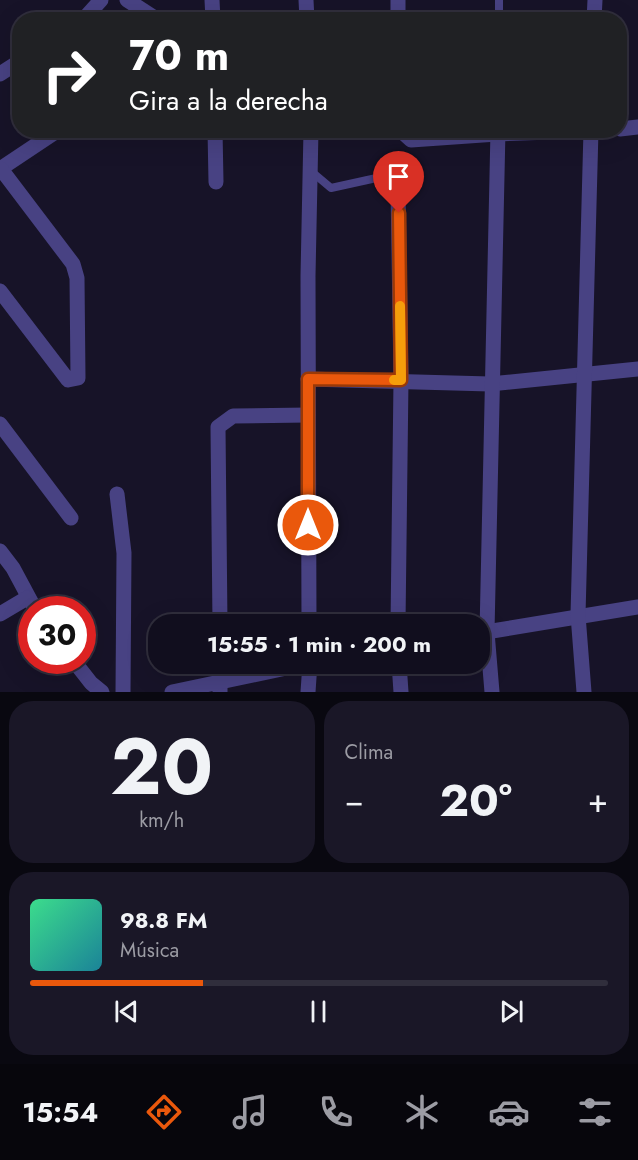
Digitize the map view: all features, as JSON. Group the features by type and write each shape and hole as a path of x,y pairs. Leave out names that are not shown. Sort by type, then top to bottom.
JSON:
{"street":[{"path":"90,12 101,0"},
{"path":"127,0 146,12"},
{"path":"0,291 68,380 78,378 77,278 73,264 1,169 47,138"},
{"path":"215,138 216,182"},
{"path":"309,614 308,276 311,138"},
{"path":"409,138 411,140 432,138"},
{"path":"484,614 497,138"},
{"path":"584,692 578,615 582,544 583,377 591,138"},
{"path":"398,189 401,380 398,614"},
{"path":"308,379 490,384 583,377 638,369"},
{"path":"220,614 218,427 233,416 308,416"},
{"path":"0,424 71,518"},
{"path":"117,494 124,553 123,692"},
{"path":"0,551 18,602"},
{"path":"0,614 18,605"},
{"path":"490,632 578,615 638,607"},
{"path":"172,692 220,686 310,663 308,692"},
{"path":"84,674 102,692"},
{"path":"400,674 401,692"},
{"path":"490,674 492,692"}],"lane":[{"path":"312,172 331,189 381,177 398,189"}],"slow traffic":[{"path":"394,380 401,380 400,306"}],"route":[{"path":"308,525 308,379 401,380 399,213"}]}
